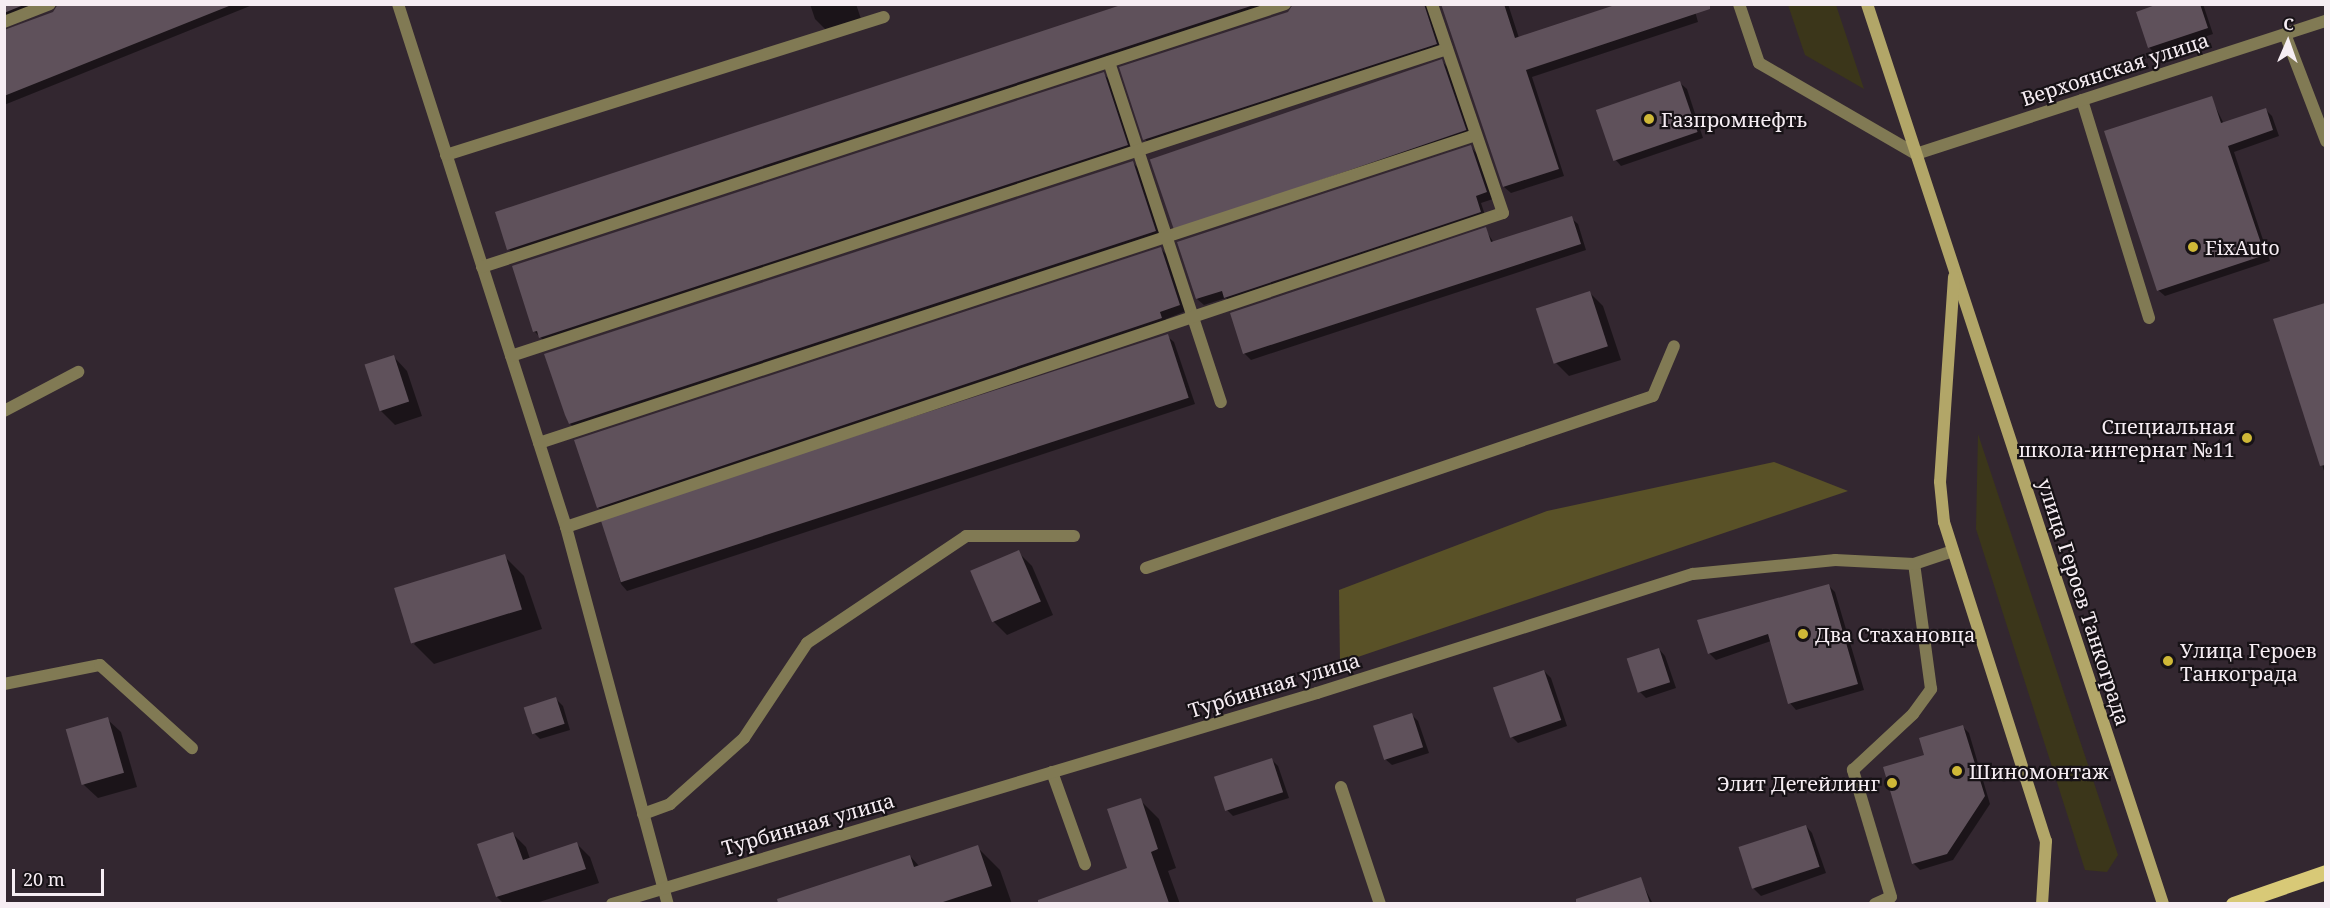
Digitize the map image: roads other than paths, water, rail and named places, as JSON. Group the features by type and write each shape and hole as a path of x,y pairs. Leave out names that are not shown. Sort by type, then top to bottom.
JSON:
{"main road":[{"name":"улица Героев Танкограда","path":"1868,4 2163,903"},
{"path":"1954,270 1940,482 1944,522 2046,841 2042,903"},
{"path":"2233,903 2325,872"}],"street":[{"path":"4,22 50,4"},
{"path":"398,4 566,527 668,903"},
{"path":"482,267 1285,4"},
{"path":"566,527 1503,213 1432,4"},
{"path":"1739,4 1759,63 1916,154"},
{"path":"446,155 884,17"},
{"name":"Верхоянская улица","path":"1916,154 2325,21"},
{"path":"2285,34 2325,141"},
{"path":"511,356 1447,49"},
{"path":"1109,62 1221,402"},
{"path":"2082,100 2149,318"},
{"path":"539,443 1476,135"},
{"path":"1146,568 1653,396 1674,346"},
{"path":"4,411 78,372"},
{"path":"643,814 670,804 744,738 807,643 966,536 1074,536"},
{"name":"Турбинная улица","path":"612,903 1052,772 1693,574 1835,560 1914,564 1953,551"},
{"path":"1875,903 1891,897 1853,770 1913,714 1931,689 1914,564"},
{"path":"4,684 100,665 192,748"},
{"path":"1052,772 1085,864"},
{"path":"1341,787 1380,903"}],"place":[{"name":"Газпромнефть","path":"1649,119"},
{"name":"FixAuto","path":"2193,247"},
{"name":"Специальная школа-интернат №11","path":"2247,438"},
{"name":"Два Стахановца","path":"1803,634"},
{"name":"Улица Героев Танкограда","path":"2168,661"},
{"name":"Шиномонтаж","path":"1957,771"},
{"name":"Элит Детейлинг","path":"1892,783"}]}
